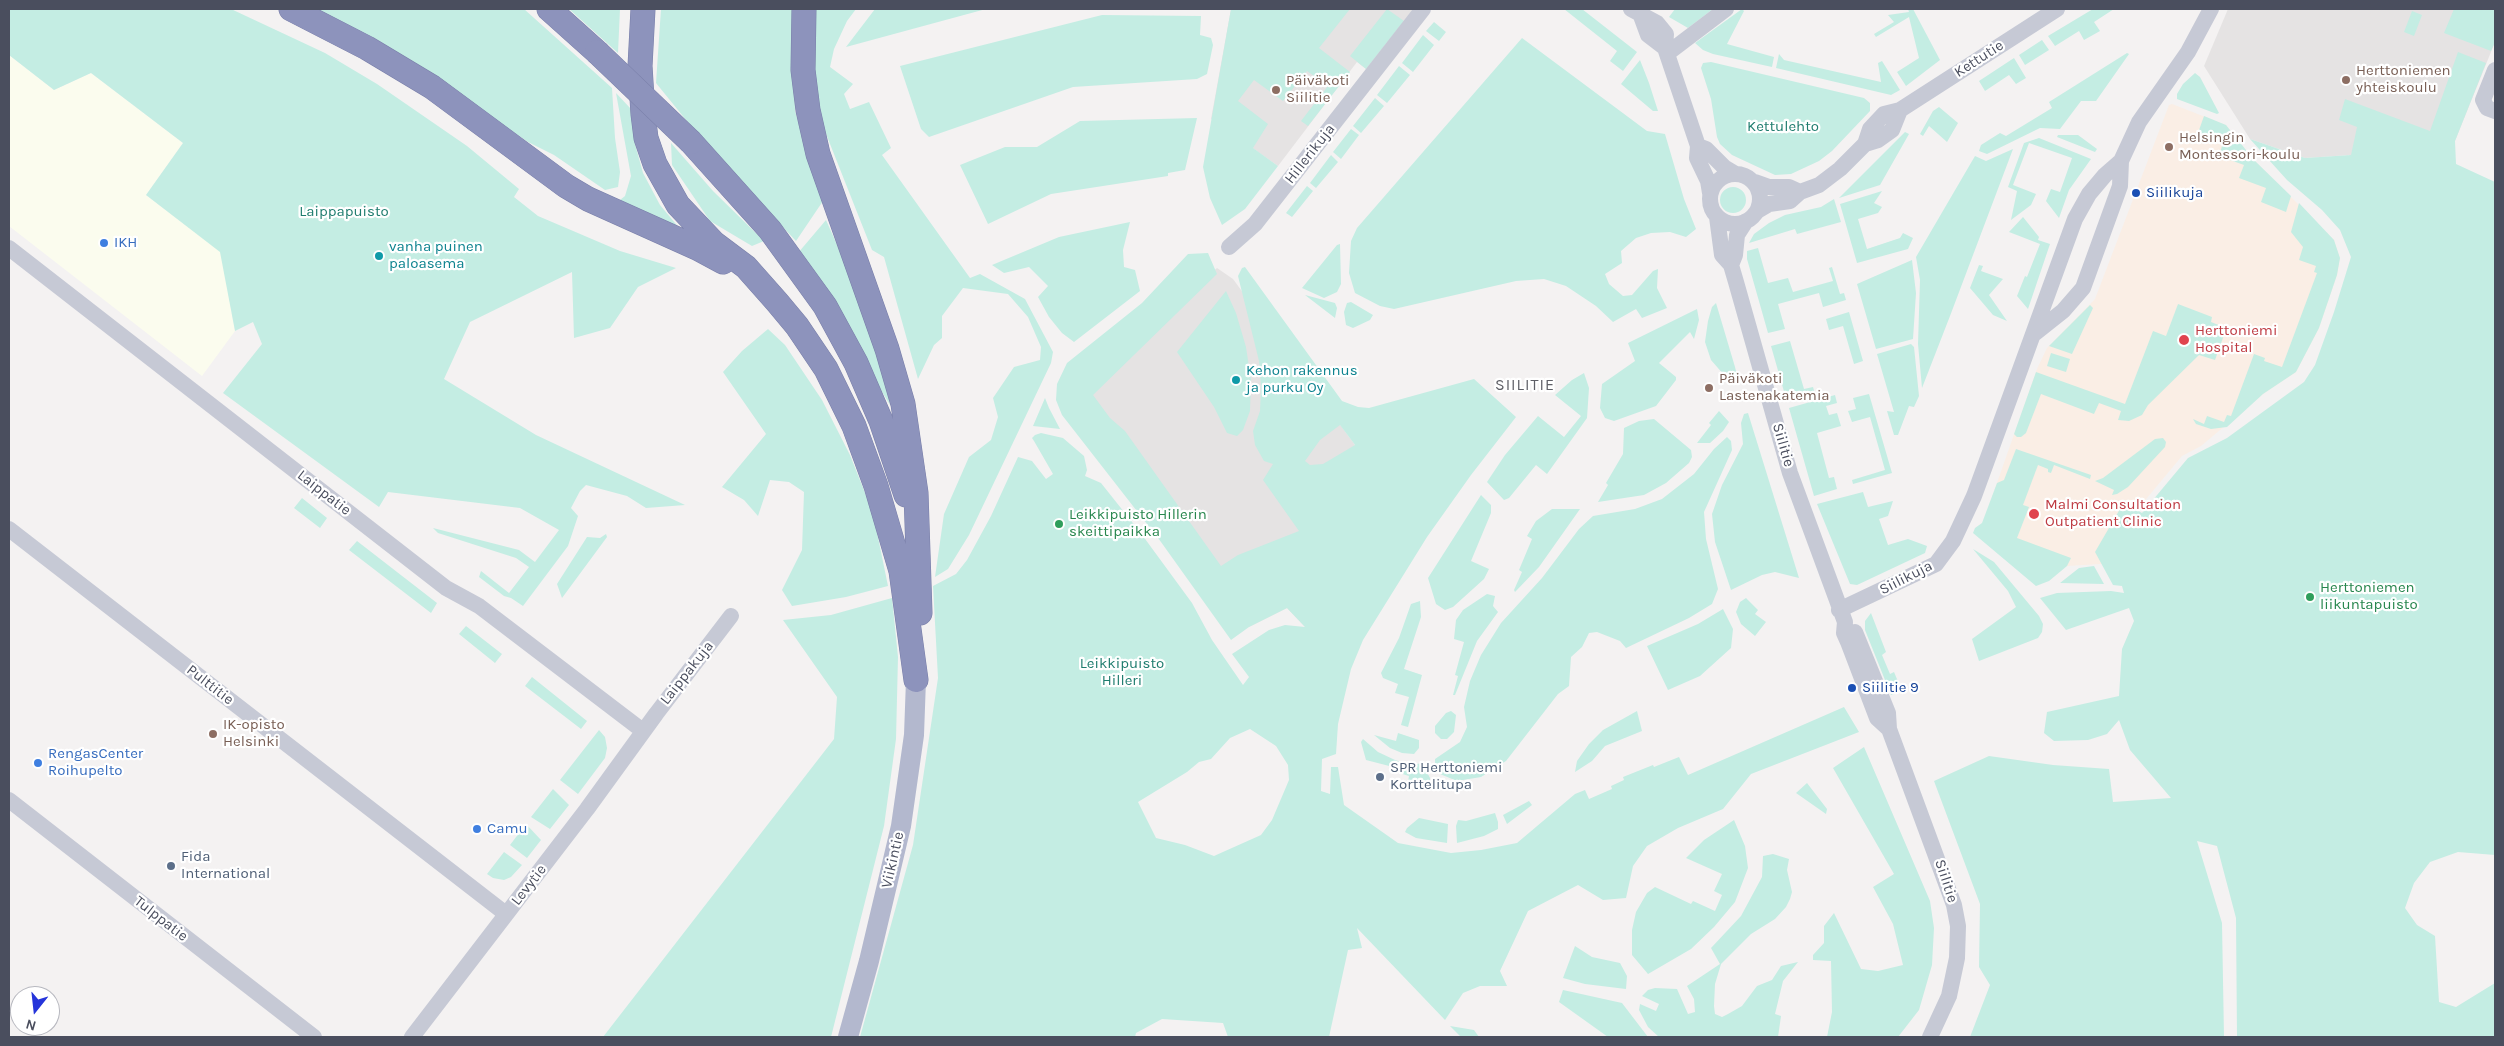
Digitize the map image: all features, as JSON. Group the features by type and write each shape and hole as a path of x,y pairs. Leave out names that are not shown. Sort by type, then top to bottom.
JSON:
{"highway":[{"path":"291,9 368,48 432,86 574,190 609,210 696,248 763,287"},
{"path":"549,9 691,142 770,230 825,306 856,363 881,421 906,494 918,550"},
{"path":"642,9 640,66 643,114 646,138 655,164 667,189 692,222 714,243 746,267 797,326 821,362 854,426 876,486 901,571 916,680"},
{"path":"804,9 803,70 808,110 818,154 887,349 903,404 913,464 918,550 920,614 916,680"}],"main road":[{"name":"Viikintie","path":"848,1037 869,961 901,826 914,735 916,680"}],"street":[{"name":"Hillerikuja","path":"1229,247 1255,224 1423,9"},
{"path":"1667,51 1726,9"},
{"name":"Kettutie","path":"1751,216 1769,204 1790,201 1800,192 1819,185 1865,144 1874,123 1884,114 1900,110 2057,9"},
{"name":"Siilikuja","path":"2034,334 2062,311 2083,288 2120,186 2121,161 2139,122 2188,52 2211,9"},
{"path":"1636,12 1662,28 1666,34 1667,51 1698,146 1697,158 1704,172 1710,193 1710,205 1717,217 1731,224 1751,216 1760,197 1754,182"},
{"path":"2491,109 2483,100 2495,70"},
{"path":"1698,146 1706,149 1724,167 1734,173 1742,174 1754,182 1769,188 1789,187 1800,192"},
{"name":"Siilikuja","path":"1842,616 1936,564 1946,554 1974,496 2034,334 2051,280 2075,219 2089,194 2105,175 2121,161"},
{"path":"1710,193 1720,178 1734,173"},
{"name":"Siilitie","path":"1731,265 1735,255 1737,235 1751,216"},
{"name":"Siilitie","path":"1717,217 1722,255 1731,265 1790,473 1842,616 1854,629 1888,713 1889,728 1949,886 1958,926 1957,958 1949,996 1930,1037"},
{"name":"Laippatie","path":"9,248 446,588 479,606 643,731"},
{"name":"Pulttitie","path":"9,529 506,914"},
{"name":"Laippakuja","path":"643,731 731,616"},
{"name":"Levytie","path":"412,1037 587,809 643,731"},
{"name":"Tulppatie","path":"9,800 314,1037"}],"shaded area":[{"name":"Päiväkoti Siilitie","path":"1231,9 1413,9 1366,69 1357,62 1278,166 1211,119"},
{"name":"Herttoniemen yhteiskoulu","path":"2228,9 2486,9 2495,42 2455,141 2351,155 2305,158 2250,139 2204,66"},
{"path":"9,55 54,90 91,73 183,143 146,195 221,252 235,331 202,376 9,226"},
{"name":"Herttoniemi Hospital","path":"2172,104 2226,125 2254,160 2334,240 2340,258 2337,275 2319,328 2296,372 2263,394 2201,446 2182,456 2137,510 2114,569 2101,564 2067,566 1979,534 2037,369 2047,348 2095,299 2169,105"},
{"path":"1217,268 1233,279 1355,445 1306,628 1287,608 1249,627 1072,392"}],"green space":[{"name":"Laippapuisto","path":"9,9 231,9 325,53 377,84 467,146 519,189 514,197 538,216 620,251 676,268 638,287 610,328 574,338 572,272 470,322 444,379 536,435 685,505 646,508 627,496 586,485 580,491 571,508 578,516 568,546 523,606 504,596 479,577 481,571 509,593 529,567 516,558 438,533 433,528 519,550 535,562 559,530 520,508 388,492 379,507 223,393 262,344 253,322 235,331 220,252 146,195 183,143 91,73 54,90 9,55"},
{"path":"315,9 524,9 612,88 615,138 620,172 618,187 605,190 554,155 528,142 376,39"},
{"path":"569,9 620,9 618,53"},
{"path":"661,9 793,9 795,111 823,201 796,241 712,152 656,83"},
{"path":"810,9 856,9 847,21 834,49 830,67 853,84 844,94 850,109 869,102 891,148 882,155 970,278 980,274 1025,299 1053,352 1051,363 969,535 948,569 935,577 944,514 969,457 991,440 998,417 993,398 1014,367 1040,360 1041,347 1028,317 1008,294 963,288 942,316 942,338 934,345 918,379 884,257 872,250 813,101"},
{"path":"875,9 986,9 846,47"},
{"name":"Päiväkoti Siilitie","path":"1231,9 1350,9 1319,48 1350,72 1308,126 1301,121 1328,86 1307,71 1283,101 1254,80 1238,101 1268,124 1253,148 1278,166 1245,209 1222,225 1210,198 1203,167"},
{"path":"1387,9 1404,21 1366,69 1350,56"},
{"path":"1564,9 1582,9 1637,52 1623,71 1610,61 1617,51"},
{"path":"1675,9 1713,9 1688,28 1669,17"},
{"path":"1742,9 1744,11 1727,44 1774,57 1772,67 1713,54 1703,50 1695,43"},
{"path":"1908,9 1913,9 1940,60 1906,86 1897,72 1919,58 1909,17 1876,37 1874,34 1894,22 1888,15 1909,12"},
{"path":"2093,9 2114,9 2094,22 2100,31 2084,40 2079,31 2055,46 2048,36"},
{"path":"2454,9 2495,9 2495,42 2491,51 2444,33"},
{"path":"2412,11 2422,15 2414,36 2404,32"},
{"path":"1102,15 1201,16 1200,35 1211,38 1213,45 1207,74 1197,79 1073,87 929,137 921,129 900,66"},
{"path":"1434,22 1446,32 1439,41 1426,31"},
{"path":"1423,35 1434,45 1413,72 1402,63"},
{"path":"1522,38 1647,131 1665,134 1684,199 1696,229 1686,237 1670,232 1651,233 1636,238 1621,251 1622,263 1605,274 1609,284 1623,296 1632,295 1653,271 1658,269 1657,288 1667,308 1642,318 1636,309 1613,322 1596,306 1566,286 1544,279 1516,281 1394,309 1380,306 1355,293 1349,273 1351,241 1357,228"},
{"path":"2042,40 2049,50 2025,65 2019,55"},
{"path":"2458,52 2486,63 2455,141 2456,164 2495,182 2495,855 2458,852 2430,862 2414,883 2405,908 2417,925 2435,936 2439,1002 2456,1007 2495,983 2495,1037 2237,1037 2236,918 2217,846 2197,841 2222,923 2224,1037 1970,1037 1990,985 1979,967 1980,904 1934,781 1989,756 2053,765 2109,769 2113,802 2171,798 2130,750 2119,720 2107,734 2088,740 2054,741 2044,733 2047,712 2119,696 2122,649 2134,621 2129,608 2066,630 2040,598 2057,593 2111,591 2124,593 2122,586 2113,585 2095,552 2120,509 2137,510 2142,513 2188,458 2227,438 2304,382 2315,365 2334,312 2351,257 2340,230 2322,210 2287,180 2250,139 2305,158 2351,155 2357,127 2339,120 2345,99 2430,131"},
{"path":"2127,53 2129,54 2096,101 2081,101 2060,129 2040,128 1987,154 1979,151 1981,145 2000,133 2006,136 2052,108 2049,102"},
{"path":"1779,54 1784,60 1881,82 1878,63 1882,61 1900,90 1891,95 1776,68"},
{"path":"2014,58 2026,78 2016,84 2009,75 1985,91 1979,81"},
{"path":"1640,60 1658,111 1653,111 1621,84"},
{"name":"Kettulehto","path":"1711,62 1864,98 1870,103 1870,111 1832,151 1819,161 1791,174 1775,175 1732,155 1720,144 1717,137 1711,99 1701,68 1703,63"},
{"path":"1399,66 1410,75 1387,103 1377,95"},
{"path":"2195,73 2200,77 2219,113 2217,114 2177,99 2177,94 2183,84"},
{"path":"616,93 631,109 635,144 643,173 660,205 685,235 615,204 625,196 631,176"},
{"path":"1375,98 1384,106 1361,133 1353,126"},
{"path":"1939,107 1958,123 1947,142 1929,126 1923,136 1920,134 1933,111"},
{"path":"2204,116 2226,125 2254,160 2291,196 2286,212 2261,202 2266,188 2239,178 2244,165 2219,156 2223,143 2198,133"},
{"path":"1197,118 1185,170 1168,173 1168,176 1051,194 988,224 960,165 1005,147 1037,147 1080,121"},
{"path":"1351,129 1359,135 1341,159 1333,152"},
{"path":"1905,132 1909,134 1880,185 1839,198"},
{"path":"2058,135 2078,135 2097,149 2095,152 2057,137"},
{"path":"2039,138 2091,159 2069,190 2059,218 2046,201 2051,189 2060,192 2072,158 2029,143 2013,185 2036,194 2031,205 2011,220 2017,191 2008,187 2024,143"},
{"path":"671,143 713,191 764,241 752,246 710,221 672,165"},
{"path":"2013,149 1922,388 1918,344 1920,280 1916,257 1975,156 1986,161"},
{"path":"1331,155 1338,162 1316,188 1310,183"},
{"path":"1307,186 1313,191 1292,217 1286,213"},
{"path":"1733,187 1742,191 1746,200 1742,209 1733,213 1724,209 1720,200 1724,191"},
{"path":"1882,191 1874,203 1882,207 1878,213 1858,219 1867,249 1900,238 1903,233 1913,238 1908,249 1857,263 1840,204"},
{"path":"1834,199 1841,222 1797,234 1795,229 1749,243 1754,234 1769,223 1785,215 1821,207"},
{"path":"2299,203 2334,240 2340,258 2337,275 2319,328 2296,372 2263,394 2227,427 2211,429 2196,424 2193,419 2204,424 2207,416 2224,422 2227,415 2231,416 2254,354 2265,358 2264,361 2282,367 2317,273 2314,272 2316,266 2299,260 2303,247 2291,232"},
{"path":"2023,217 2039,237 2038,240 2050,244 2028,309 2017,296 2040,244 2009,232"},
{"path":"826,220 859,294 885,370 890,405 798,253"},
{"path":"1130,222 1123,250 1124,267 1135,270 1140,291 1074,342 1062,333 1049,317 1038,297 1048,286 1029,267 1004,273 992,265 1059,237"},
{"path":"1340,244 1341,284 1337,292 1324,298 1302,288 1337,245"},
{"path":"1758,248 1768,283 1788,278 1793,292 1833,281 1829,268 1832,267 1840,294 1844,293 1846,300 1823,307 1819,293 1778,304 1785,329 1768,333 1747,259 1747,251"},
{"name":"Leikkipuisto Hilleri","path":"1208,253 1217,274 1093,395 1110,418 1125,431 1221,566 1238,555 1299,531 1263,480 1273,464 1264,461 1255,445 1253,431 1260,411 1261,387 1259,361 1238,276 1242,268 1245,267 1342,401 1358,407 1369,408 1474,379 1516,417 1471,475 1427,537 1363,640 1351,669 1338,724 1336,754 1322,759 1321,791 1330,794 1331,767 1338,767 1344,805 1398,843 1451,853 1481,850 1517,843 1575,794 1585,790 1589,799 1612,789 1611,786 1624,780 1623,777 1653,765 1654,767 1679,757 1688,775 1844,707 1859,732 1751,774 1723,809 1678,828 1647,846 1633,866 1626,898 1603,900 1578,885 1528,911 1500,971 1507,986 1480,986 1463,993 1445,1020 1357,928 1362,948 1348,950 1329,1037 1228,1037 1223,1023 1162,1019 1136,1033 1135,1037 860,1037 913,845 938,678 933,586 956,574 967,560 991,516 1018,457 1032,461 1046,479 1053,474 1032,438 1035,435 1041,433 1063,438 1084,456 1087,470 1085,476 1101,483 1140,532 1192,603 1212,640 1243,685 1249,677 1232,654 1269,630 1285,625 1305,627 1287,608 1249,627 1231,640 1161,542 1062,415 1056,400 1057,384 1067,363 1142,303 1188,254","holes":["1340,425 1355,445 1323,464 1310,465 1305,461 1320,440","1250,729 1276,746 1288,765 1289,780 1272,820 1261,835 1214,856 1185,845 1156,838 1138,802 1187,772 1199,762 1211,759 1230,738"]},
{"path":"1912,260 1916,293 1913,339 1876,349 1857,284"},
{"path":"1979,265 1983,266 1981,271 2003,279 1989,295 2007,321 1993,315 1970,288"},
{"path":"1226,291 1236,313 1246,347 1251,380 1250,411 1243,430 1237,436 1227,433 1214,407 1177,352"},
{"path":"1305,295 1335,303 1337,308 1335,318"},
{"path":"1351,302 1373,315 1370,320 1353,328 1346,325 1344,312 1347,303"},
{"path":"1716,303 1738,379 1724,375 1711,360 1705,342 1708,321 1712,307"},
{"path":"2178,304 2212,317 2211,322 2221,326 2228,324 2215,360 2199,355 2148,405 2142,415 2129,421 2118,420 2121,411 2099,403 2094,414 2041,394 2026,433 2021,437 2017,437 2014,434 2036,372 2125,404 2153,331 2166,336"},
{"path":"2090,305 2093,308 2072,354 2049,346"},
{"path":"1697,309 1699,320 1694,339 1690,332 1659,363 1676,377 1676,380 1656,406 1614,421 1605,418 1600,408 1602,384 1635,361 1628,343"},
{"path":"1849,312 1863,361 1854,364 1843,326 1829,330 1826,319"},
{"path":"768,329 785,345 822,400 850,455 873,513 888,586 846,597 792,606 782,590 802,550 804,492 789,482 770,480 758,516 744,500 722,487 766,434 723,372 742,351"},
{"path":"1790,341 1804,389 1813,387 1815,394 1787,402 1771,346"},
{"path":"1911,344 1914,347 1919,396 1914,407 1909,406 1898,435 1894,435 1887,411 1894,412 1877,354"},
{"path":"2051,353 2070,359 2066,372 2047,366"},
{"path":"1584,373 1589,388 1587,418 1547,474 1536,465 1509,498 1504,500 1487,482 1505,455 1538,416 1564,437 1581,416 1555,395 1572,380"},
{"path":"1869,394 1892,473 1853,484 1852,480 1885,470 1870,417 1852,422 1848,411 1856,409 1853,398"},
{"path":"1835,395 1837,403 1826,406 1829,415 1837,413 1841,426 1817,433 1829,478 1834,477 1837,489 1814,496 1789,408"},
{"path":"1045,398 1049,408 1060,429 1033,426"},
{"path":"1719,411 1729,422 1723,431 1710,443 1697,443 1711,425 1709,423"},
{"path":"1748,413 1799,578 1775,572 1762,575 1731,590 1715,542 1712,514 1722,485 1743,444 1741,423 1744,414"},
{"path":"1654,419 1691,450 1692,457 1689,463 1666,483 1644,495 1598,502 1608,485 1606,483 1623,454 1624,428 1639,421"},
{"path":"1727,437 1731,441 1732,450 1704,512 1706,539 1718,589 1712,604 1689,618 1626,648 1620,641 1597,632 1589,633 1582,647 1571,657 1569,686 1558,694 1506,761 1481,777 1457,781 1440,774 1435,759 1460,742 1467,727 1464,707 1470,681 1481,655 1501,623 1542,578 1579,529 1593,516 1635,509 1662,499 1694,474 1714,449"},
{"path":"2163,438 2166,442 2165,447 2128,487 2117,494 2112,495 2114,490 2095,481 2103,478 2155,439"},
{"path":"2016,449 2091,475 2090,479 2054,465 2051,473 2048,472 2048,469 2038,465 2023,505 2029,507 2017,538 2071,558 2067,566 2049,581 2036,586 1973,533 1975,528 1982,523 1997,483 2004,480"},
{"path":"1863,492 1868,507 1893,501 1888,516 1879,519 1888,545 1908,539 1927,546 1925,553 1857,585 1850,584 1817,504"},
{"path":"1481,495 1491,505 1491,513 1471,561 1489,569 1484,579 1453,607 1445,610 1436,604 1428,578"},
{"path":"302,498 327,518 320,528 294,508"},
{"path":"1552,509 1580,509 1539,567 1515,592 1514,590 1522,572 1519,570 1532,539 1527,536 1536,521"},
{"path":"606,534 607,537 562,598 557,584 587,537 600,538"},
{"path":"357,541 437,603 431,613 349,550"},
{"path":"1973,549 1994,562 2039,616 2043,624 2042,632 2038,638 1979,661 1972,639 2016,607 2008,591"},
{"path":"2094,566 2104,584 2060,583 2079,568"},
{"path":"1487,594 1495,596 1493,606 1498,612 1477,641 1455,695 1453,695 1458,676 1455,675 1464,642 1454,639 1456,620 1463,610"},
{"path":"892,598 898,657 896,739 884,826 831,1037 603,1037 834,739 837,697 783,620 831,615"},
{"path":"1746,598 1758,610 1755,614 1766,622 1755,636 1741,624 1736,612 1740,602"},
{"path":"1420,601 1421,617 1404,669 1422,675 1408,727 1401,725 1409,697 1395,693 1398,684 1383,678 1381,673 1399,638 1411,604"},
{"path":"1723,609 1733,629 1731,648 1700,676 1668,690 1647,646 1698,624"},
{"path":"1871,613 1886,652 1882,655 1890,674 1894,672 1902,691 1891,695 1865,630 1865,621"},
{"path":"466,626 502,654 495,663 459,634"},
{"path":"532,677 587,721 581,729 525,686"},
{"path":"1451,711 1456,715 1454,732 1447,739 1441,739 1435,733 1435,726 1446,713"},
{"path":"1637,711 1642,731 1605,746 1592,761 1575,772 1577,761 1589,744 1603,730"},
{"path":"599,730 605,737 607,748 605,758 578,794 560,780"},
{"path":"1398,733 1419,740 1419,748 1414,754 1402,753 1390,748 1374,735 1396,741"},
{"path":"1363,739 1378,752 1395,760 1412,765 1422,763 1430,778 1430,784 1424,788 1408,782 1409,776 1396,772 1397,768 1366,760 1361,742"},
{"path":"1864,747 1930,901 1934,928 1932,965 1919,1010 1898,1037 1827,1037 1832,1012 1831,961 1813,960 1813,955 1824,943 1824,926 1834,913 1861,969 1878,971 1903,965 1893,924 1873,887 1894,874 1833,768"},
{"path":"1807,783 1827,809 1826,814 1796,793"},
{"path":"553,789 569,805 550,829 531,817"},
{"path":"1529,801 1532,805 1507,824 1503,815"},
{"path":"1495,813 1498,829 1484,836 1457,843 1456,826 1458,820 1466,821"},
{"path":"1419,818 1448,824 1447,843 1416,838 1405,832"},
{"path":"1734,820 1745,846 1748,868 1735,902 1714,927 1691,949 1648,974 1632,955 1632,930 1636,912 1647,893 1655,887 1691,904 1693,901 1715,911 1722,895 1714,891 1722,874 1686,858 1704,840"},
{"path":"526,824 541,840 527,858 510,845"},
{"path":"504,852 522,865 511,877 504,880 493,878 487,874"},
{"path":"1773,854 1789,859 1787,870 1792,892 1790,899 1786,907 1775,919 1751,934 1721,964 1715,984 1714,1006 1715,1014 1722,1017 1728,1014 1742,1006 1757,986 1772,980 1781,966 1798,962 1783,981 1775,1014 1781,1016 1778,1037 1659,1037 1648,1027 1639,1010 1640,1004 1656,1011 1659,1004 1642,996 1648,990 1655,988 1677,989 1688,1014 1695,1012 1694,999 1687,986 1720,964 1711,948 1741,916 1762,877 1763,856"},
{"path":"1575,946 1592,957 1620,963 1627,976 1626,989 1585,984 1563,978"},
{"path":"1563,990 1622,1003 1648,1037 1608,1037 1559,1002"},
{"path":"1450,1026 1474,1030 1479,1037 1461,1037"}],"place":[{"name":"Herttoniemen yhteiskoulu","path":"2346,80"},
{"name":"Päiväkoti Siilitie","path":"1276,90"},
{"name":"Helsingin Montessori-koulu","path":"2169,147"},
{"name":"Siilikuja","path":"2136,193"},
{"name":"IKH","path":"104,243"},
{"name":"vanha puinen paloasema","path":"379,256"},
{"name":"Herttoniemi Hospital","path":"2184,340"},
{"name":"Kehon rakennus ja purku Oy","path":"1236,380"},
{"name":"Päiväkoti Lastenakatemia","path":"1709,388"},
{"name":"Malmi Consultation Outpatient Clinic","path":"2034,514"},
{"name":"Leikkipuisto Hillerin skeittipaikka","path":"1059,524"},
{"name":"Herttoniemen liikuntapuisto","path":"2310,597"},
{"name":"Siilitie 9","path":"1852,688"},
{"name":"IK-opisto Helsinki","path":"213,734"},
{"name":"RengasCenter Roihupelto","path":"38,763"},
{"name":"SPR Herttoniemi Korttelitupa","path":"1380,777"},
{"name":"Camu","path":"477,829"},
{"name":"Fida International","path":"171,866"}],"district":[{"name":"SIILITIE","path":"1525,385"}]}
